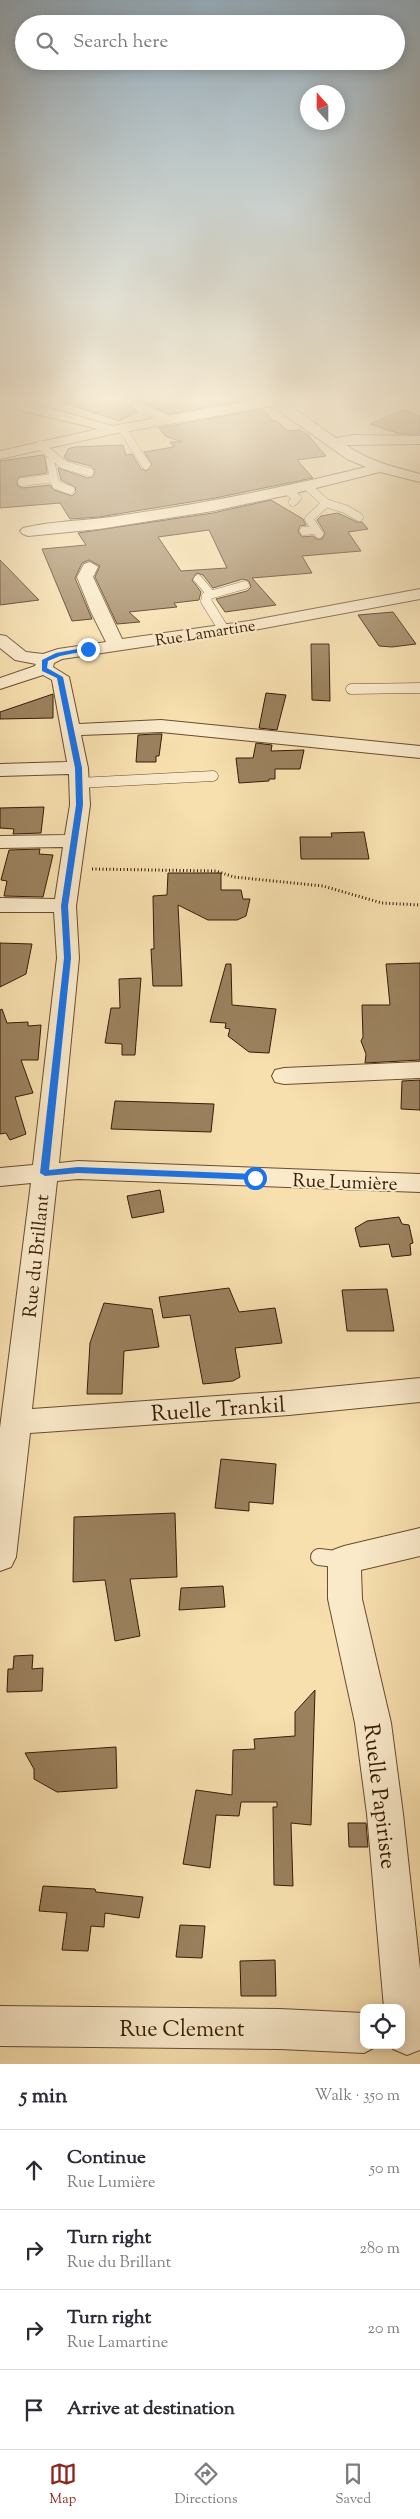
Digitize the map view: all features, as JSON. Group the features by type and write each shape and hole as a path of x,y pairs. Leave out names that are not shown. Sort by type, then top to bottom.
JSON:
{"street":[{"path":"28,531 98,524 294,494"},
{"path":"90,567 85,577 106,629 117,645"},
{"name":"Rue Lamartine","path":"0,684 32,675 58,654 224,630 420,595"},
{"path":"0,640 21,656 44,665"},
{"name":"Rue du Brillant","path":"0,1557 68,958 64,906 80,805 78,775 71,730 60,677 44,665"},
{"path":"71,730 161,726 420,752"},
{"path":"0,770 78,775"},
{"path":"0,842 74,841"},
{"path":"0,905 64,906"},
{"path":"284,1076 420,1070"},
{"name":"Rue Lumière","path":"0,1177 78,1170 420,1183"},
{"name":"Ruelle Trankil","path":"16,1422 289,1403 420,1390"},
{"name":"Ruelle Papiriste","path":"409,2035 373,1723 345,1599 332,1558 420,1542"},
{"name":"Rue Clement","path":"0,2026 280,2029 360,2033"}],"lane":[{"path":"316,494 326,503 345,509 359,517"},
{"path":"304,532 318,532 309,519 326,503"},
{"path":"198,579 206,586 209,592 206,596 206,601 224,630"},
{"path":"206,596 245,585"},
{"path":"351,689 420,688"},
{"path":"78,775 213,776"}],"path":[{"path":"69,869 216,871 234,877 323,886 382,903 420,905"}],"building":[{"path":"0,494 67,494 72,496 74,494 233,494 99,517 70,519 60,503 0,508"},
{"path":"271,500 303,519 306,525 300,526 298,531 302,537 313,536 317,539 322,539 325,533 317,520 321,516 338,513 357,522 362,522 368,529 348,532 361,551 302,556 312,573 252,578 276,605 225,612 216,599 247,591 251,587 249,581 243,579 213,588 203,575 197,573 192,580 201,592 199,600 174,603 177,607 129,612 140,622 117,624 95,577 100,566 89,560 82,563 75,578 92,619 72,621 42,549 86,545 78,533 213,513","holes":["209,530 227,568 181,571 158,537"]},
{"path":"0,560 39,600 0,605"},
{"path":"393,612 416,644 392,647 379,646 358,615"},
{"path":"311,644 329,644 330,701 312,700"},
{"path":"266,693 286,695 277,730 259,728"},
{"path":"53,694 53,718 0,719 0,712"},
{"path":"162,734 159,756 156,756 156,762 136,762 138,735"},
{"path":"256,743 272,745 271,751 304,750 300,769 275,769 275,779 239,783 236,758 253,758"},
{"path":"44,807 41,833 13,834 14,829 0,828 0,808"},
{"path":"364,832 369,859 301,859 300,837 332,837 331,833"},
{"path":"40,849 39,854 53,855 43,897 4,896 7,881 1,880 9,850"},
{"path":"168,873 221,873 221,890 241,890 243,899 250,899 246,916 237,920 208,920 178,905 182,986 153,986 151,949 154,949 153,896 167,895"},
{"path":"0,943 32,944 26,974 0,987"},
{"path":"420,963 420,1060 365,1063 366,1054 361,1041 363,1037 362,1005 390,1005 386,964"},
{"path":"226,964 231,964 232,1005 276,1009 269,1053 249,1052 228,1036 230,1029 225,1028 226,1023 210,1022"},
{"path":"141,978 135,1055 122,1055 122,1044 105,1043 111,1008 120,1008 119,979"},
{"path":"2,1009 7,1023 28,1022 28,1026 41,1025 38,1060 21,1060 33,1093 15,1097 26,1134 10,1140 6,1133 0,1134 0,1010"},
{"path":"420,1080 420,1110 401,1109 402,1081"},
{"path":"115,1101 214,1104 211,1132 111,1129"},
{"path":"160,1190 164,1212 132,1218 127,1196"},
{"path":"399,1217 402,1224 409,1225 413,1243 410,1244 411,1255 392,1257 389,1244 360,1247 355,1228 367,1221"},
{"path":"229,1288 239,1312 275,1308 282,1343 235,1348 240,1377 233,1381 203,1384 190,1315 163,1318 159,1297"},
{"path":"387,1289 394,1331 347,1331 342,1290"},
{"path":"104,1303 152,1309 159,1347 124,1351 122,1394 87,1394 90,1343"},
{"path":"221,1459 276,1464 273,1504 249,1502 249,1511 215,1508"},
{"path":"175,1513 177,1577 130,1579 140,1636 115,1641 105,1580 73,1582 74,1517"},
{"path":"223,1586 225,1607 179,1610 181,1588"},
{"path":"33,1655 32,1669 43,1668 42,1691 7,1692 8,1669 13,1669 14,1656"},
{"path":"315,1690 311,1825 291,1823 293,1886 274,1885 273,1807 277,1807 277,1802 241,1802 239,1816 216,1815 210,1868 183,1864 196,1790 232,1795 233,1750 255,1749 254,1739 295,1736 295,1712"},
{"path":"116,1747 117,1788 57,1792 34,1779 34,1769 25,1753"},
{"path":"348,1823 366,1823 368,1847 349,1847"},
{"path":"43,1886 95,1889 96,1892 143,1897 139,1918 105,1913 104,1927 91,1926 88,1951 62,1950 67,1913 39,1911"},
{"path":"180,1925 205,1926 202,1958 176,1957"},
{"path":"275,1960 276,1996 241,1996 240,1961"}],"route":[{"path":"88,649 58,654 45,660 44,669 60,677 67,704 78,768 80,805 64,906 68,958 45,1173 78,1170 255,1178"}]}
